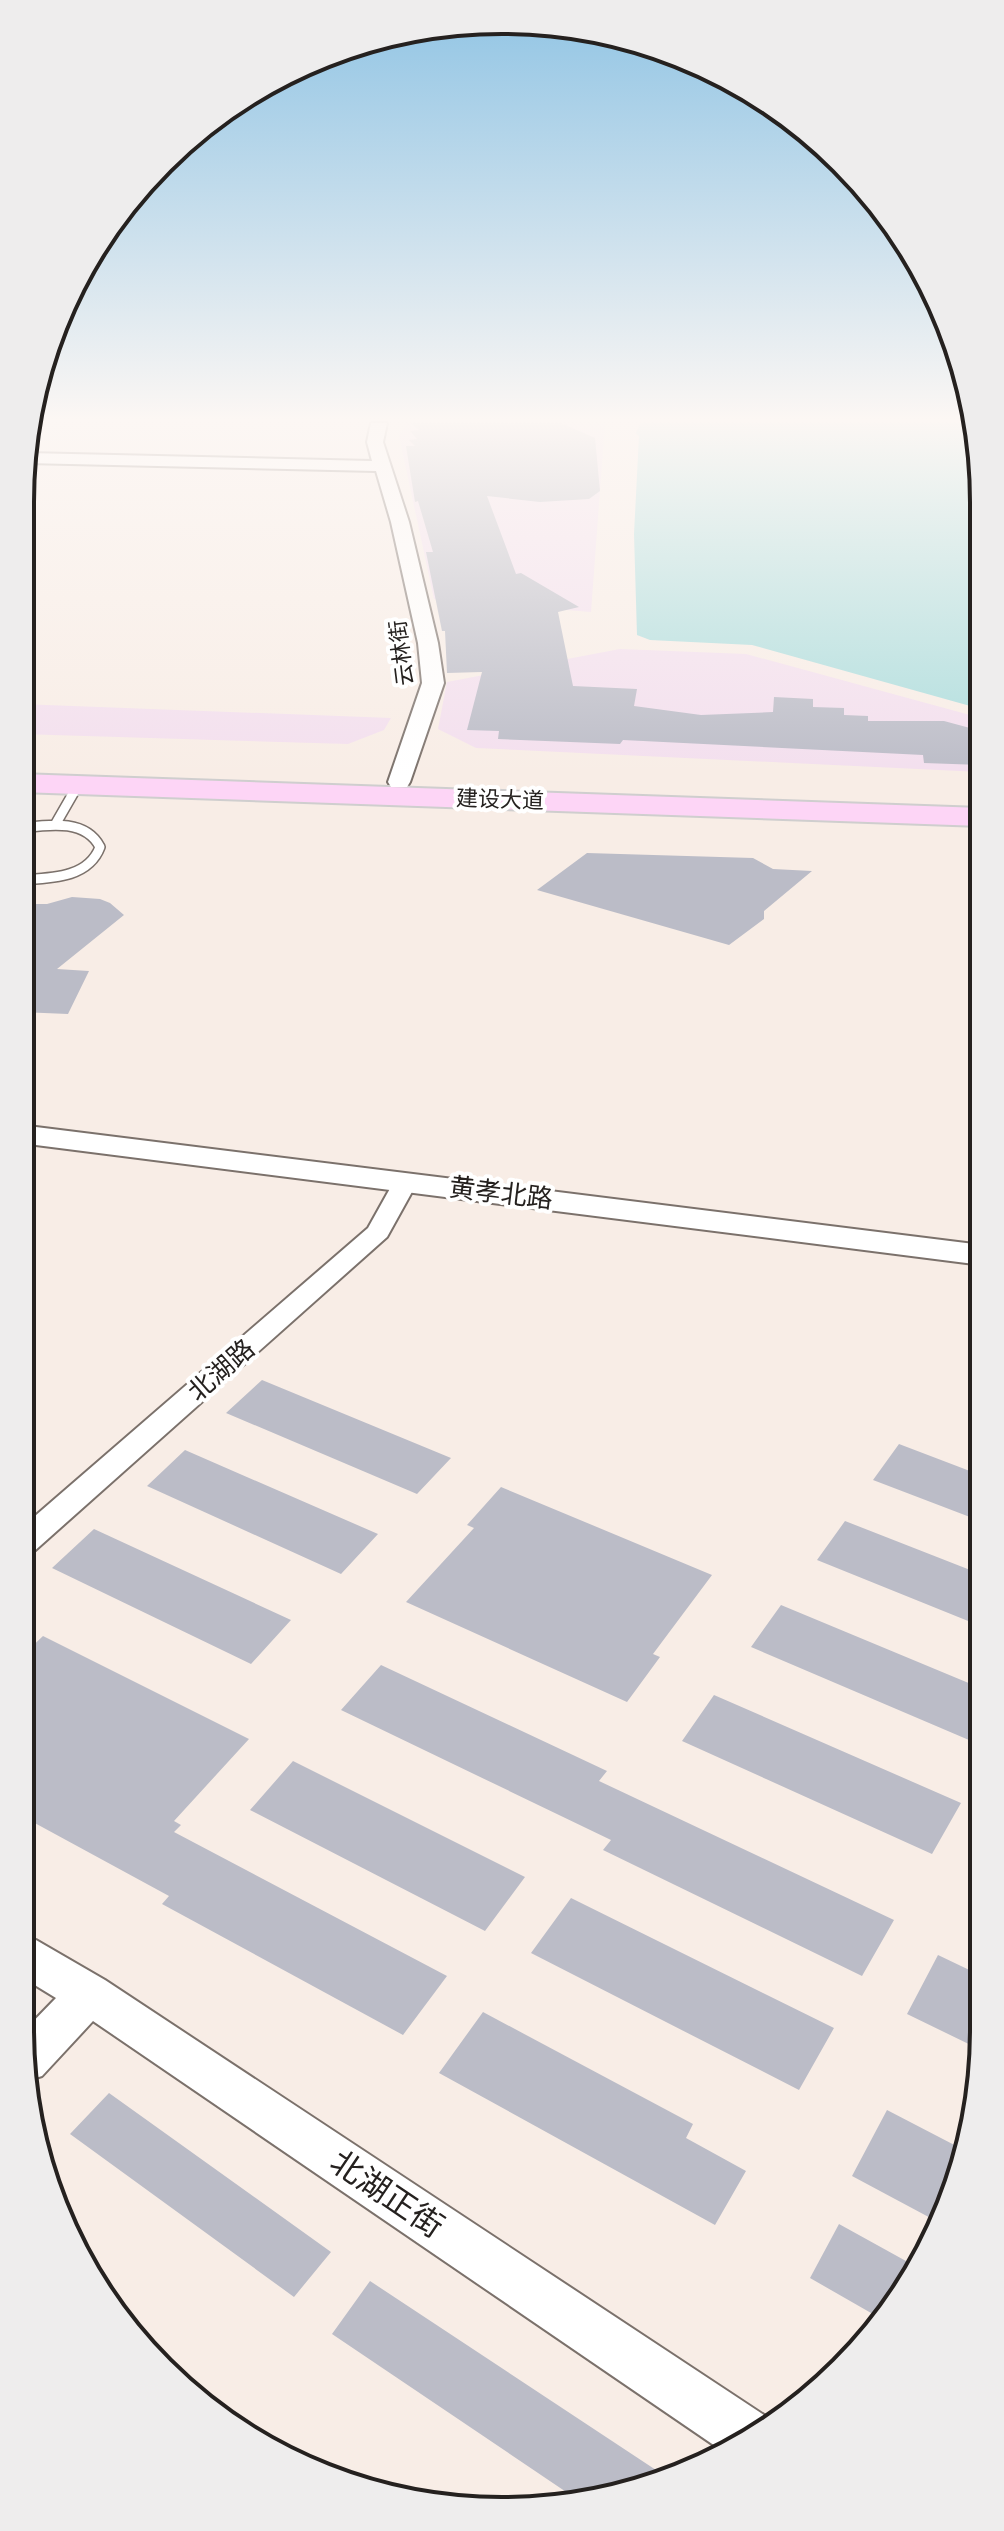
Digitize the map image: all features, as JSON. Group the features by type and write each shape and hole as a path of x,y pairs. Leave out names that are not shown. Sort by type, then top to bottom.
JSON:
{"main road":[{"name":"建设大道","path":"34,769 970,804"},
{"name":"建设大道","path":"34,783 970,817"}],"street":[{"name":"云林街","path":"399,782 433,683 428,643 404,541"},
{"name":"黄孝北路","path":"34,1136 970,1253"},
{"name":"北湖路","path":"34,1534 378,1232 406,1181"},
{"name":"北湖正街","path":"34,1961 89,1994 741,2431"},
{"path":"35,2051 89,1994"}],"lane":[{"path":"55,825 78,785"},
{"path":"34,827 55,825 89,833 99,840 102,848 91,865 68,875 34,879"}],"shaded area":[{"path":"422,541 596,541 591,612 434,599"},
{"path":"620,649 746,654 970,715 970,771 476,748 438,729 447,682"},
{"path":"34,705 391,718 384,730 348,744 34,734"}],"water":[{"path":"634,541 970,541 970,706 752,645 650,640 637,635"}],"building":[{"path":"430,541 504,541 516,574 521,573 579,607 558,612 573,686 637,689 634,706 701,715 773,712 774,697 813,699 813,707 844,708 844,715 868,716 868,721 944,721 970,728 970,765 924,763 923,755 623,740 620,744 498,739 499,731 467,730 482,672 447,673 445,631 442,631 426,552 433,552"},
{"path":"587,853 753,858 773,869 812,871 764,911 764,919 729,945 537,890"},
{"path":"72,897 100,899 124,915 57,969 89,971 68,1014 34,1013 34,904"},
{"path":"262,1380 451,1458 417,1494 226,1413"},
{"path":"899,1444 970,1471 970,1517 873,1480"},
{"path":"185,1450 378,1534 341,1574 147,1486"},
{"path":"501,1487 712,1575 653,1654 660,1657 627,1702 406,1602 474,1528 467,1525"},
{"path":"845,1521 970,1570 970,1622 817,1560"},
{"path":"94,1529 291,1620 251,1664 52,1568"},
{"path":"781,1605 970,1684 970,1740 751,1647"},
{"path":"43,1636 249,1739 174,1821 181,1825 174,1832 447,1976 403,2035 162,1904 169,1896 34,1823 34,1645"},
{"path":"381,1665 607,1771 599,1781 894,1920 862,1976 603,1850 611,1840 341,1710"},
{"path":"714,1695 961,1803 932,1854 682,1741"},
{"path":"293,1761 525,1877 485,1931 250,1810"},
{"path":"571,1898 834,2028 799,2090 531,1953"},
{"path":"938,1955 970,1970 970,2044 907,2014"},
{"path":"483,2012 693,2124 686,2138 746,2171 715,2225 439,2073"},
{"path":"109,2093 331,2252 294,2297 70,2134"},
{"path":"887,2110 955,2145 930,2218 852,2176"},
{"path":"839,2224 908,2262 873,2314 810,2278"},
{"path":"370,2281 656,2470 567,2492 332,2334"}]}
